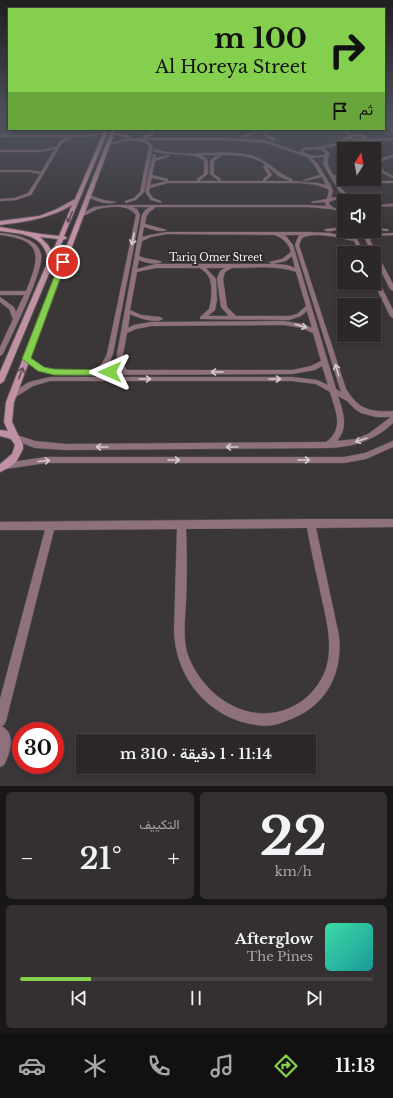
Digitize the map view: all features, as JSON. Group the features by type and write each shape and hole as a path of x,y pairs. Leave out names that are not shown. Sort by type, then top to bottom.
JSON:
{"street":[{"path":"0,200 16,199 30,194 53,156"},
{"path":"0,381 95,156"},
{"path":"2,467 13,460 18,452 19,445 8,422 11,399 104,156"},
{"path":"142,192 149,156"},
{"path":"154,156 148,190 152,198 158,204"},
{"path":"153,160 167,156"},
{"path":"199,156 206,161 212,161 214,158 220,156"},
{"path":"238,156 264,160 276,173"},
{"path":"245,156 259,162 270,173 276,173 292,180"},
{"path":"306,156 316,164 330,190 327,204 337,212"},
{"path":"311,156 317,157 322,156"},
{"path":"327,156 325,164 337,184"},
{"path":"381,156 386,158"},
{"path":"381,160 391,156"},
{"path":"198,180 204,176 206,172 206,161"},
{"path":"212,161 212,172 214,176 220,180"},
{"path":"316,164 325,164"},
{"path":"29,171 46,167"},
{"path":"147,167 152,167"},
{"path":"0,171 29,171 42,173"},
{"path":"381,171 393,180"},
{"path":"206,172 212,172"},
{"path":"264,180 270,173"},
{"path":"150,176 169,181 301,181 322,176"},
{"path":"332,176 337,177"},
{"path":"126,204 142,192 169,181 292,180 318,184 330,190 341,191"},
{"path":"381,180 393,180"},
{"path":"338,186 345,194"},
{"path":"82,188 91,188"},
{"path":"88,196 112,204"},
{"path":"303,204 337,198"},
{"path":"0,223 24,221 46,215 62,209 77,199"},
{"path":"82,215 96,208 112,204 303,204 337,209"},
{"path":"96,372 106,364 110,354 138,215 135,210 126,204"},
{"path":"125,372 120,364 120,354 144,215 147,211 158,204"},
{"path":"381,204 393,204"},
{"path":"138,215 144,215"},
{"path":"143,224 156,230 167,232 325,232 355,240 358,246"},
{"path":"228,232 308,233 325,232 337,228"},
{"path":"0,229 61,238 73,237"},
{"path":"381,230 392,232"},
{"path":"140,240 167,232"},
{"path":"392,232 374,235 367,240 393,289"},
{"path":"274,233 288,240 294,245 313,294 341,384 349,399 364,412 378,415 393,414"},
{"path":"308,233 300,237 294,245 293,253 341,423 341,429 334,441 328,445"},
{"path":"0,234 27,241 39,254 38,267 0,354"},
{"path":"30,234 40,240 48,248 51,261"},
{"name":"Tariq Omer Street","path":"137,257 145,261 160,264 231,266 274,264 284,260 293,253"},
{"name":"Tariq Omer Street","path":"134,271 160,264 274,264 298,271"},
{"path":"200,266 208,272 213,279 214,300 212,310 203,318"},
{"path":"231,266 223,271 220,279 222,300 226,311 234,318"},
{"path":"213,279 216,277 220,279"},
{"path":"123,288 132,288"},
{"path":"380,290 393,316"},
{"path":"0,293 27,293"},
{"path":"304,294 313,294"},
{"path":"0,299 12,308 16,318"},
{"path":"214,300 220,302 222,300"},
{"path":"128,311 140,317 156,321 284,321 299,315 308,306"},
{"path":"124,332 139,325 156,321 203,318 284,321 304,326 316,332"},
{"path":"23,324 39,324"},
{"path":"110,354 114,356 120,354"},
{"path":"26,359 41,369 60,376 299,375 317,382 349,399"},
{"path":"299,375 324,362"},
{"path":"0,408 31,384 60,376 96,372 125,372 161,376"},
{"path":"0,433 15,437 25,443 66,447 328,445 351,443 371,437 393,419"},
{"path":"2,467 46,460 279,460 355,458 376,453 393,444"},
{"path":"158,460 160,446"},
{"path":"277,446 279,460"},
{"path":"63,460 59,455 61,450 66,447"},
{"path":"182,524 180,640 184,660 193,679 207,696 224,710 244,718 268,720 286,718 304,708 319,695 329,677 334,658 335,638 311,523"},
{"path":"0,526 393,523"},
{"path":"0,721 50,526"},
{"path":"0,732 6,743 0,761"}],"route":[{"path":"63,262 26,359 41,369 47,371 110,372"}]}
